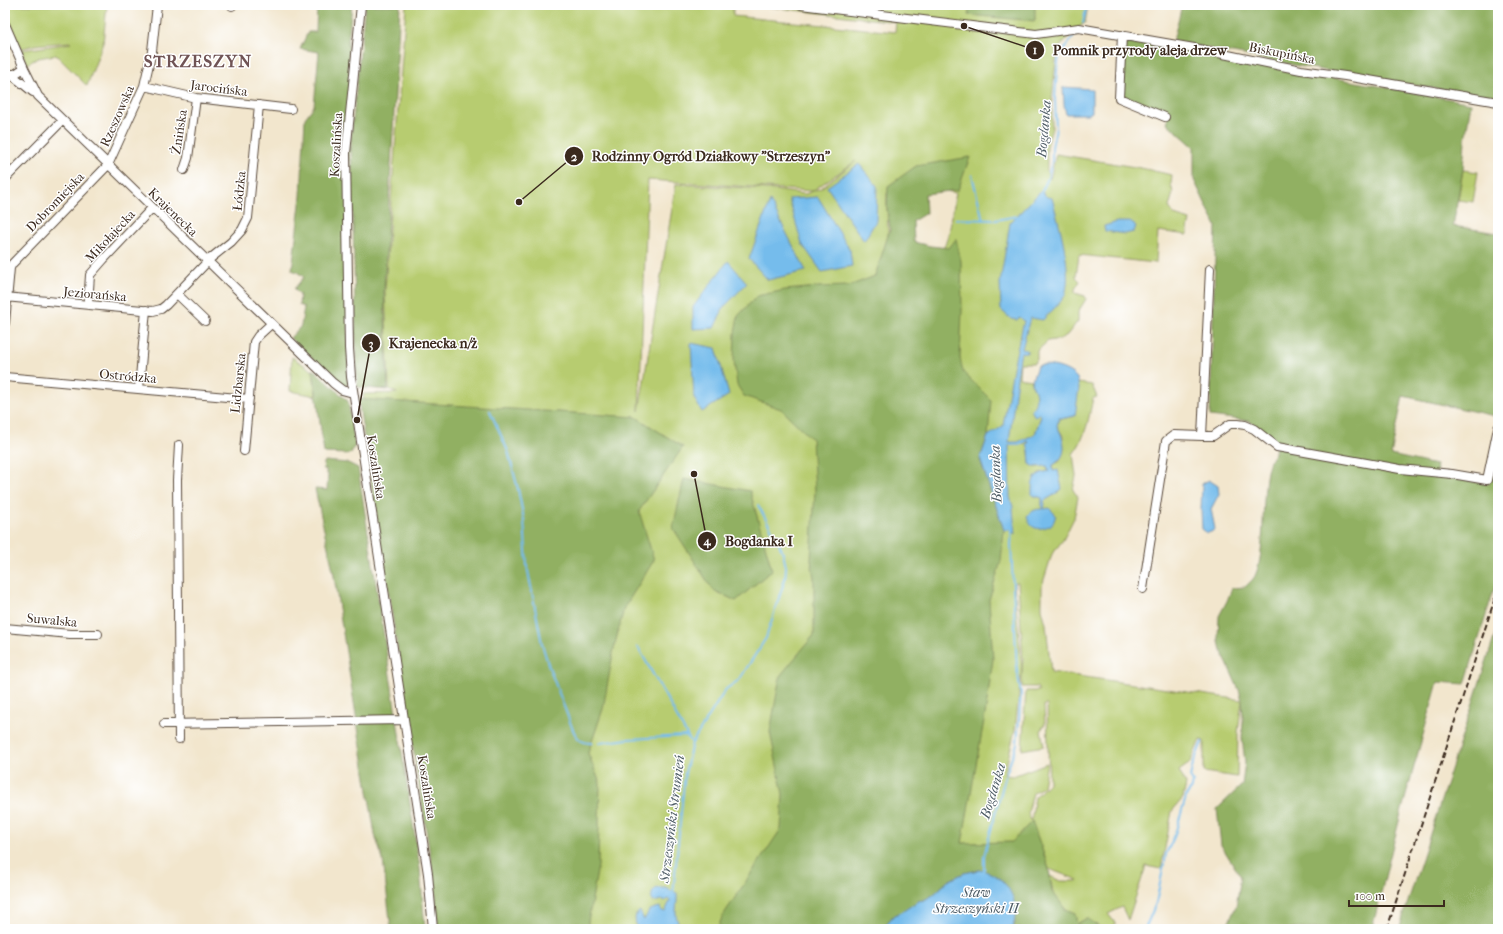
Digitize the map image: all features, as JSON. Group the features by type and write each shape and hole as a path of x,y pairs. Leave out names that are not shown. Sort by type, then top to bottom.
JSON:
{"street":[{"name":"Rzeszowska","path":"108,165 144,86 152,51 157,5"},
{"name":"Koszalińska","path":"361,5 346,153 349,340 353,393 428,874 433,929"},
{"name":"Biskupińska","path":"800,5 1036,34 1079,28 1194,48 1301,70 1498,102"},
{"name":"Krajenecka","path":"5,24 38,96 333,384 342,390 353,393"},
{"path":"1122,35 1119,98 1165,117"},
{"path":"9,74 18,73 24,68"},
{"path":"9,74 38,96"},
{"name":"Jarocińska","path":"144,86 196,98 291,109"},
{"name":"Żnińska","path":"184,170 188,158 196,98"},
{"name":"Łódzka","path":"207,262 234,239 242,230 248,218 259,105"},
{"path":"5,179 62,121"},
{"name":"Dobromiejska","path":"5,324 6,297 10,268 12,264 108,165"},
{"name":"Mikołajecka","path":"88,305 90,275 104,258 152,208"},
{"name":"Jeziorańska","path":"6,297 155,310 164,307 207,262"},
{"path":"1202,436 1210,269"},
{"path":"177,294 205,321"},
{"path":"139,389 146,310"},
{"name":"Lidzbarska","path":"244,451 254,342 258,336 271,324"},
{"name":"Ostródzka","path":"5,377 249,399"},
{"path":"1143,589 1166,441 1174,435 1213,436 1230,424 1238,424 1254,429 1277,447 1400,468 1487,480 1498,428"},
{"path":"179,445 177,480 180,738"},
{"name":"Suwalska","path":"5,628 70,634 98,634"},
{"path":"164,724 179,725 404,720"}],"green space":[{"path":"5,5 107,5 103,43 87,86 56,55 38,58 27,64 21,51 23,50 71,43 35,45 20,49 5,13"},
{"path":"317,5 352,5 348,42 350,71 348,382 346,386 343,387 290,338 301,326 304,307 299,305 300,295 294,289 304,277 292,270 301,196 305,118 314,106 319,52 300,49 308,32 316,32"},
{"path":"365,5 400,5 384,291 388,390 357,387 351,138"},
{"path":"406,5 707,5 733,7 733,16 895,32 896,22 753,5 1088,5 1085,23 1073,31 1057,52 1052,99 1052,128 1047,147 1047,171 1050,179 1056,154 1141,168 1172,175 1171,184 1173,193 1169,207 1174,215 1190,220 1187,235 1158,231 1156,263 1079,255 1076,277 1080,281 1075,289 1075,293 1085,296 1086,299 1078,312 1078,321 1067,335 1060,339 1048,341 1037,351 1037,360 1034,363 1020,363 1019,378 1032,380 1031,383 1036,393 1035,417 1039,413 1041,416 1035,434 1013,445 1020,445 1027,440 1029,441 1027,445 1030,464 1035,467 1047,466 1049,471 1039,473 1032,495 1042,498 1042,509 1031,512 1044,509 1044,501 1054,495 1053,465 1060,461 1063,436 1057,426 1059,418 1075,416 1078,383 1092,385 1097,397 1093,398 1084,434 1073,454 1076,476 1073,490 1078,497 1074,518 1063,540 1052,554 1042,586 1042,609 1046,624 1051,672 1242,700 1238,733 1237,777 1204,772 1204,741 1200,740 1190,763 1179,771 1186,784 1183,798 1172,811 1161,869 1146,866 1128,920 1122,907 1108,914 1116,924 1111,927 1101,928 1087,918 1077,924 1074,913 1063,907 1056,898 1052,888 1050,876 1060,881 1078,880 1049,869 1035,831 1040,929 441,929 438,887 363,394 397,393 389,389 385,291","holes":["856,161 821,188 805,194 766,189 676,184 639,411 648,180 812,191","920,186 956,193 949,233 945,245 934,261 888,244 887,193","1018,582 1023,660 1022,668 1014,583","1022,668 1022,687 1037,687 1039,691 1026,691 1022,750 1044,746 1041,730 1045,724 1044,705 1047,705 1049,783 1035,797 1031,821 1028,813 1033,793 1043,787 1047,763 1013,776 1004,775 1015,730"]},
{"path":"971,5 1035,5 1035,21 968,15"},
{"path":"1182,5 1498,5 1498,99 1299,66 1173,41"},
{"path":"1127,40 1471,103 1465,140 1463,169 1453,226 1498,233 1498,404 1495,416 1403,396 1391,455 1436,465 1438,476 1489,484 1498,444 1498,576 1465,684 1438,682 1401,813 1372,929 1226,929 1236,906 1241,877 1221,845 1217,809 1242,785 1245,762 1242,738 1242,700 1221,650 1218,637 1219,616 1232,588 1245,587 1255,576 1262,547 1266,476 1270,462 1275,453 1276,443 1249,421 1210,416 1216,226 1194,180 1194,147 1167,123 1168,120 1166,112 1161,113 1122,97 1124,44"},
{"path":"970,157 958,190 925,194 926,213 913,221 914,242 930,246 949,248 956,239 961,261 962,310 960,358 963,372 991,400 988,436 980,459 1004,530 1001,561 989,600 993,659 985,715 962,843 1012,842 1032,821 1049,869 1052,891 1065,909 1075,913 1077,924 1087,918 1102,929 1013,929 1015,922 979,870 964,873 948,881 933,895 924,900 918,901 903,912 894,915 882,929 718,929 722,917 781,829 783,794 770,732 780,676 814,635 814,578 811,560 815,491 812,439 781,409 744,396 737,385 734,361 735,333 738,316 757,296 785,290 849,286 875,276 890,229 887,208 888,186 916,166"},
{"path":"1463,170 1478,172 1473,202 1458,200"},
{"path":"292,357 313,371 316,396 290,391"},
{"path":"313,369 348,401 355,445 351,453 324,453"},
{"path":"358,399 636,417 683,447 639,511 654,560 624,608 614,648 603,709 588,753 600,783 598,866 588,922 589,929 438,929 435,886"},
{"path":"325,461 348,463 358,468 420,869 425,929 391,929 383,860 375,835 333,570 315,489 327,490 328,474 326,473 326,469 323,469"},
{"path":"684,479 750,491 772,570 736,601 713,590 673,528"},
{"path":"1498,626 1498,929 1399,929 1401,923"}],"water":[{"path":"1063,87 1092,89 1092,112 1089,114 1066,114"},
{"path":"859,164 877,186 876,221 864,241 827,187"},
{"path":"1041,191 1047,197 1052,198 1064,247 1067,285 1063,298 1043,320 1031,318 1029,322 1022,349 1027,350 1027,353 1021,352 1019,363 1009,442 1018,442 1035,434 1041,416 1039,413 1035,417 1031,410 1034,407 1036,396 1031,383 1037,366 1047,365 1069,371 1077,378 1079,388 1075,416 1059,418 1057,426 1062,437 1064,447 1062,457 1053,465 1053,471 1058,470 1062,489 1044,501 1044,509 1049,508 1056,515 1051,525 1043,528 1033,527 1028,521 1027,516 1037,509 1042,509 1042,498 1032,495 1032,485 1034,478 1044,472 1049,471 1047,466 1035,467 1030,464 1027,445 1029,441 1020,445 1009,445 1010,497 1013,507 1015,534 1010,530 1004,530 980,459 988,436 1003,426 1014,363 1024,321 1020,317 1017,320 1011,319 1001,310 1000,283 1010,223"},
{"path":"818,197 850,250 852,266 822,272 802,244 789,199"},
{"path":"770,201 806,271 768,280 749,259"},
{"path":"1117,222 1130,222 1136,226 1134,232 1125,234 1105,231 1104,226"},
{"path":"728,261 747,283 724,307 714,328 693,329 693,307"},
{"path":"691,343 716,348 729,395 702,412 694,398"},
{"path":"1209,480 1218,486 1219,494 1211,509 1215,529 1207,533 1202,529 1201,510 1202,484"},
{"name":"Staw Strzeszyński II","path":"979,870 992,874 1008,887 1014,900 1015,907 1013,929 882,929 894,915 902,912 918,901 924,900 933,895 948,881 964,873"},
{"path":"657,888 666,888 677,894 676,917 679,924 684,925 684,929 637,929 635,917 640,911 644,920 649,911 653,909 660,907 661,910 665,912 670,901 669,899 664,901 652,901 652,893"}],"waterway":[{"name":"Bogdanka","path":"1083,23 1087,5"},
{"name":"Bogdanka","path":"1041,193 1048,178 1052,161 1052,147 1056,128 1055,98 1059,56 1078,31"},
{"path":"972,175 983,220"},
{"path":"956,219 996,220 1017,216"},
{"path":"490,411 508,451 518,489 524,520 527,566 542,644 549,667 573,730 579,739 592,743"},
{"name":"Strzeszyński Strumień","path":"673,894 685,773 692,743 726,689 739,680 766,638 785,579 786,567 783,553 758,505"},
{"name":"Bogdanka","path":"984,872 984,856 1006,774 1017,744 1021,693 1017,671 1011,545 1012,529"},
{"path":"638,647 688,737"},
{"path":"599,743 628,739 685,736 688,737 692,743"},
{"path":"1165,861 1166,854 1174,837 1187,794 1192,788 1193,782 1190,777 1193,764 1202,742"},
{"path":"1145,929 1156,903 1164,864"}],"railway":[{"path":"1387,929 1498,589"}],"place":[{"name":"Pomnik przyrody aleja drzew","path":"964,26"},
{"name":"Rodzinny Ogród Działkowy \"Strzeszyn\"","path":"519,202"},
{"name":"Krajenecka n/ż","path":"357,420"},
{"name":"Bogdanka I","path":"694,474"}],"district":[{"name":"STRZESZYN","path":"198,61"}]}
